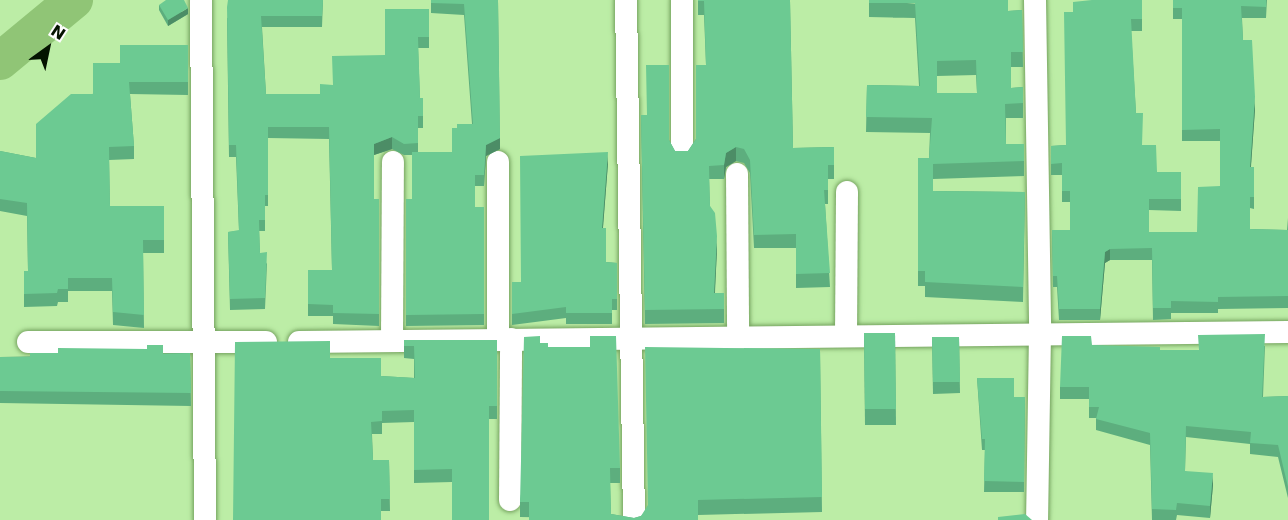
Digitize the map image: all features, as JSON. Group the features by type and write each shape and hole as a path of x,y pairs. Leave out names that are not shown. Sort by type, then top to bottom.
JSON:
{"street":[{"path":"201,0 205,520"},
{"path":"626,0 634,520"},
{"path":"682,0 682,153"},
{"path":"1035,0 1040,333 1037,520"},
{"path":"392,341 393,162"},
{"path":"498,162 510,500"},
{"path":"737,174 738,337"},
{"path":"846,336 847,192"},
{"path":"28,342 203,343 1288,332"}],"building":[{"path":"166,0 184,0 188,8 168,20 159,5"},
{"path":"228,0 323,0 322,16 261,16 266,94 320,94 320,84 333,85 332,56 385,55 385,9 429,9 429,37 418,37 420,98 423,98 423,116 418,116 418,143 404,144 392,137 374,144 374,199 379,199 379,314 333,313 333,305 308,304 308,270 332,270 329,127 268,127 268,195 265,195 265,220 259,220 260,253 267,252 265,298 230,299 228,232 239,230 236,145 229,145"},
{"path":"431,0 498,0 500,138 486,145 484,175 475,175 475,207 484,207 484,314 406,315 406,199 412,199 412,152 452,152 452,128 457,128 457,124 473,124 464,4 431,3"},
{"path":"698,0 790,0 793,148 834,147 834,165 828,165 828,190 824,190 830,273 796,274 796,234 754,235 750,160 744,149 736,147 726,153 724,165 709,166 710,206 715,213 717,236 714,293 724,293 724,309 645,310 641,115 647,115 646,65 669,65 669,140 675,151 688,151 696,139 696,65 706,65 704,1"},
{"path":"869,0 1008,0 1008,11 1022,10 1023,52 1011,52 1011,88 1023,87 1023,103 1005,104 1006,144 1024,144 1024,161 933,164 933,191 1025,192 1023,287 925,282 925,271 918,271 918,158 929,158 932,118 866,117 867,85 920,86 915,3 869,3","holes":["976,60 977,93 937,93 937,61"]},
{"path":"1142,0 1142,19 1131,19 1136,113 1143,113 1142,145 1156,145 1157,172 1181,172 1181,199 1149,199 1149,232 1197,232 1198,187 1220,186 1220,129 1182,130 1182,8 1173,8 1173,0 1266,0 1266,7 1241,6 1243,40 1252,40 1255,97 1250,167 1254,167 1254,197 1250,197 1250,229 1288,230 1288,296 1218,297 1218,302 1171,301 1171,308 1153,308 1152,248 1110,249 1105,252 1100,309 1059,309 1057,276 1053,276 1052,230 1070,230 1070,191 1062,191 1062,163 1051,164 1051,146 1066,145 1064,12 1073,12 1073,2"},
{"path":"120,45 188,45 188,82 129,82 134,146 109,147 110,206 164,206 164,240 143,240 144,315 113,312 112,278 68,278 68,289 58,289 57,293 24,294 24,271 28,271 27,203 0,199 0,151 36,158 36,124 71,94 93,94 93,63 120,63"},
{"path":"608,152 602,228 606,228 606,262 617,263 617,299 612,299 612,313 566,313 566,307 512,314 512,282 521,282 520,156"},
{"path":"864,333 895,333 896,409 865,409"},
{"path":"1265,334 1262,397 1288,396 1288,487 1278,445 1250,443 1251,432 1186,426 1185,471 1213,473 1210,506 1177,503 1176,510 1152,509 1150,433 1096,419 1099,407 1089,407 1089,387 1060,387 1062,336 1091,336 1092,345 1160,347 1160,350 1199,350 1198,335"},
{"path":"540,336 540,343 548,343 548,347 590,347 590,336 616,336 620,468 610,468 611,514 634,518 641,516 648,505 645,347 820,349 822,497 698,500 698,520 529,520 529,502 520,502 524,337"},
{"path":"932,337 959,337 960,382 933,382"},
{"path":"404,340 497,340 497,406 489,406 489,520 452,520 452,469 414,470 414,410 382,411 382,421 371,422 373,460 389,460 390,499 381,499 381,520 233,520 235,342 330,341 330,358 381,358 381,376 415,378 414,346 404,346"},
{"path":"147,345 163,345 163,354 190,353 191,393 0,391 0,357 30,357 30,353 58,353 58,348 147,349"},
{"path":"977,378 1014,378 1014,397 1025,397 1024,482 984,481 985,439 982,439"},
{"path":"1025,514 1032,520 998,520 998,517"}],"waterway":[{"path":"0,61 74,0"}]}
